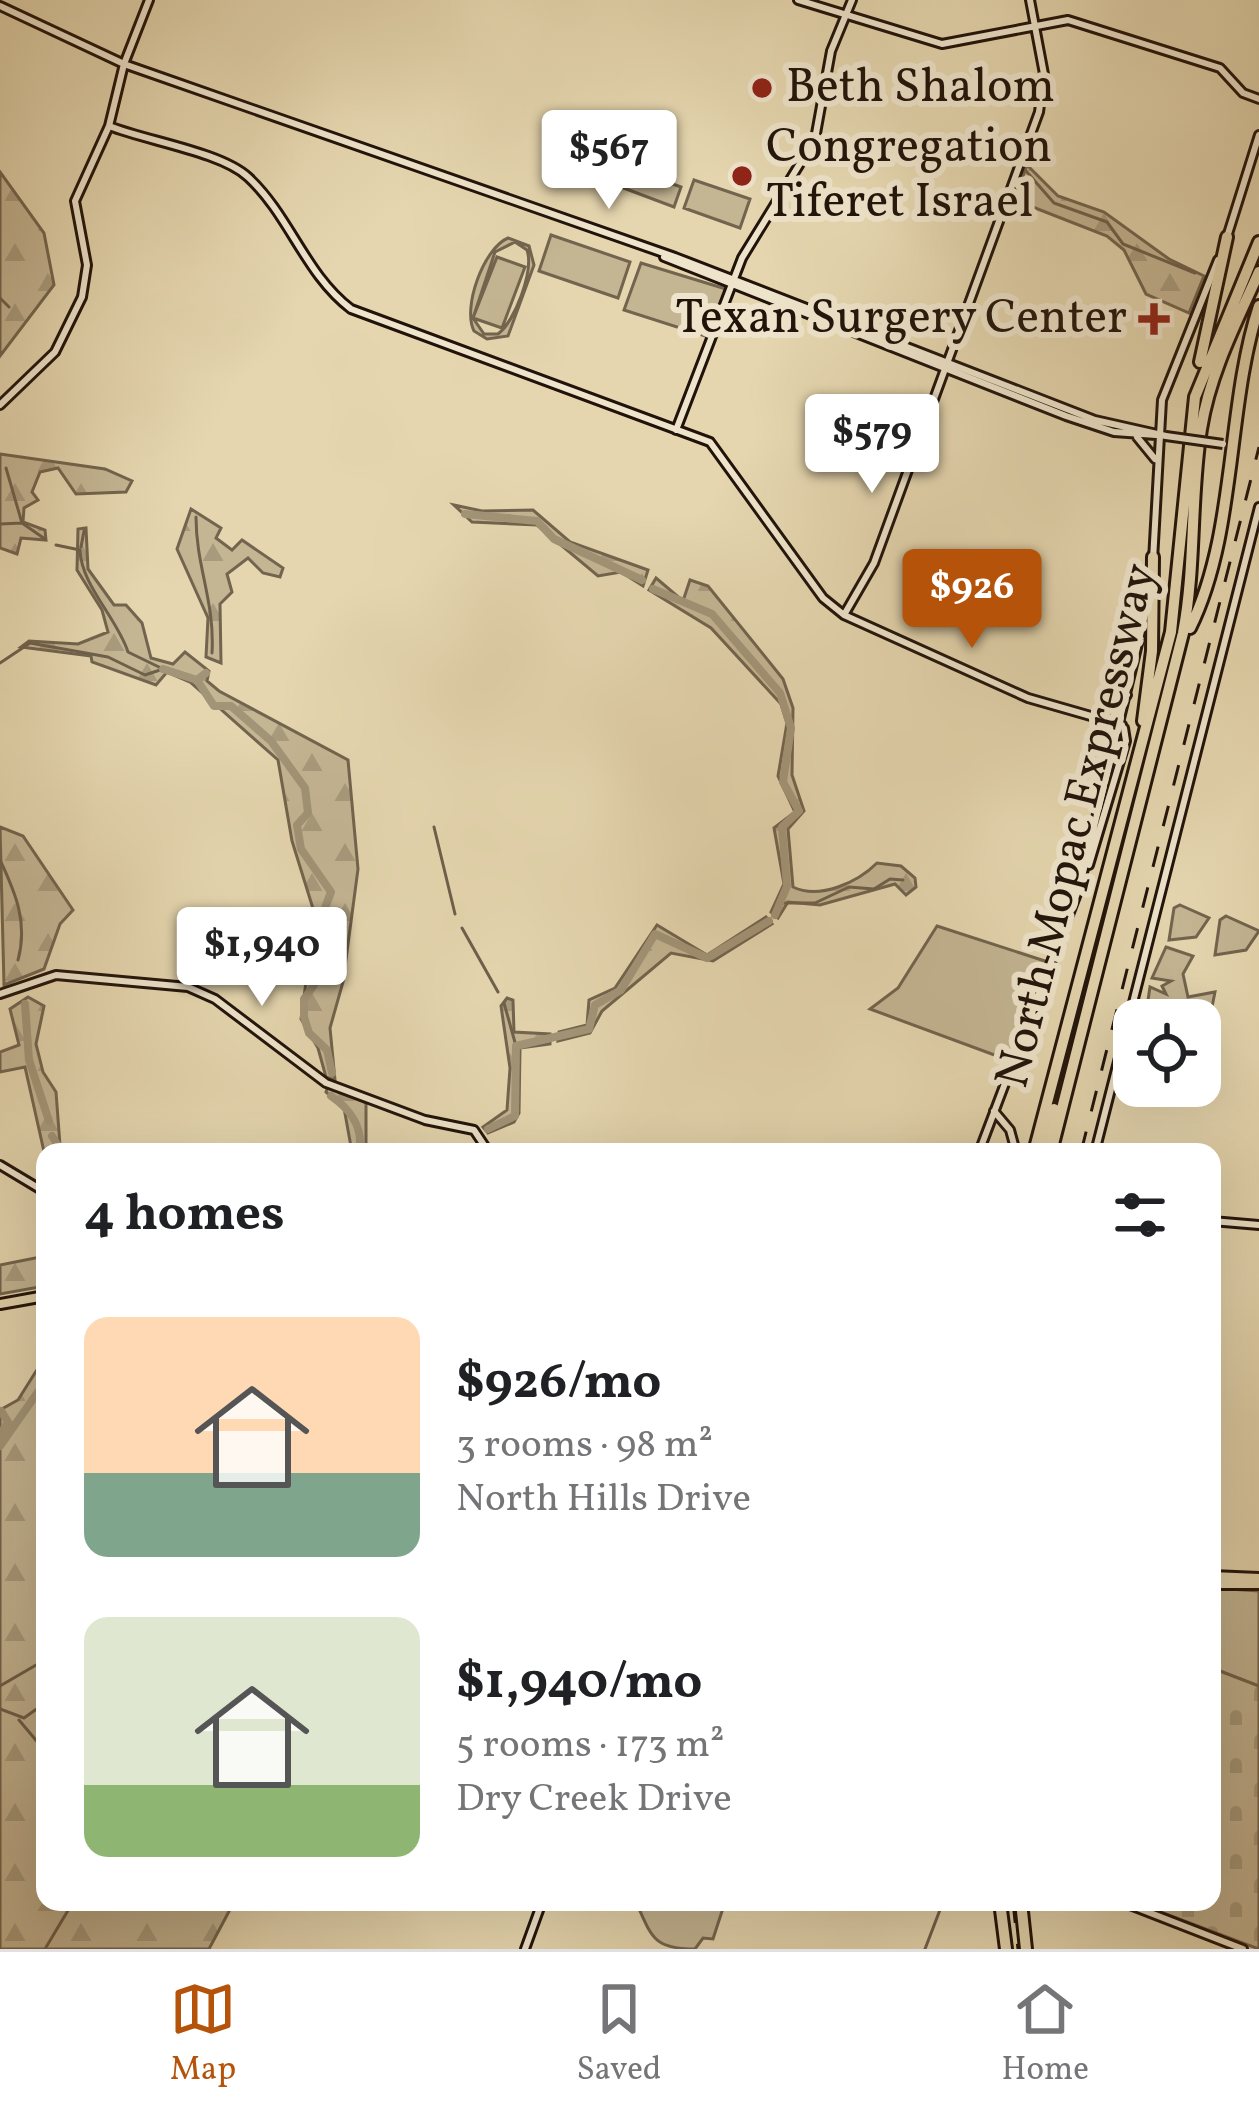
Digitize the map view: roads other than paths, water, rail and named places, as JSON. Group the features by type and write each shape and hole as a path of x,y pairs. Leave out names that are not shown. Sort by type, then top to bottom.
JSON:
{"highway":[{"path":"1195,397 1227,237"},
{"name":"North Mopac Expressway","path":"1048,1143 1045,1116 1135,774 1181,574 1195,397 1259,242"},
{"path":"1051,1143 1175,642 1188,537 1190,456 1202,391 1259,256"},
{"path":"1051,1143 1138,823 1188,606 1204,413 1219,361 1259,272"},
{"name":"North Mopac Expressway","path":"1051,1143 1125,901 1190,628 1209,413 1259,284"},
{"path":"1190,628 1213,553 1226,444 1259,306"},
{"path":"1181,574 1188,537"},
{"path":"1135,774 1151,665 1153,557"},
{"path":"1125,901 1138,823"},
{"path":"1004,1911 1009,1949"},
{"path":"1024,1911 1029,1949"}],"main road":[{"path":"0,1304 36,1298"},
{"path":"1221,1580 1259,1581"}],"street":[{"path":"0,405 55,352 76,313 87,265 75,201 109,126 124,64 149,0"},
{"path":"798,0 942,44 1068,20 1220,68 1243,93 1259,99"},
{"path":"676,430 732,283 812,146 831,51 852,0"},
{"path":"844,615 874,563 1039,112 1044,74 1030,0"},
{"path":"0,7 124,64 661,255 1134,436 1150,447 1156,467"},
{"path":"109,126 237,168 260,190 316,278 361,314 718,448 755,508 823,598 844,615 1028,698 1121,725"},
{"path":"1080,885 1130,690 1153,557 1156,467 1172,368 1227,237 1259,135"},
{"path":"945,366 1095,420 1226,444"},
{"path":"1134,436 1162,435"},
{"path":"1097,1143 1259,507"},
{"path":"1090,715 1114,710 1130,690"},
{"path":"1090,715 1110,730 1115,751"},
{"path":"983,1143 1110,802 1126,741 1121,725"},
{"path":"0,994 56,975 188,987 215,999 314,1077 425,1120 474,1130 483,1143"},
{"path":"994,1112 1010,1130 1014,1143"},
{"path":"985,1137 996,1125 1010,1130"},
{"path":"0,1165 36,1187"},
{"path":"1221,1222 1259,1225"},
{"path":"525,1949 539,1911"},
{"path":"1145,1911 1243,1949"}],"waterway":[{"path":"873,142 944,149 1013,165"},
{"path":"1026,171 1054,203 1107,222 1123,244 1195,273"},
{"path":"0,298 9,307"},
{"path":"6,468 22,523 45,539"},
{"path":"465,514 537,521 554,539 642,580"},
{"path":"196,517 212,653"},
{"path":"0,524 22,523"},
{"path":"81,547 84,531"},
{"path":"56,545 80,550 86,576 128,652 163,669"},
{"path":"653,589 712,614 780,693 791,728 783,782 799,811 782,827 787,886 775,915"},
{"path":"0,663 30,643 108,657 145,675 163,669"},
{"path":"163,669 197,680"},
{"path":"206,673 197,680 214,706 231,706 271,741 305,788 308,813 297,825 301,849 331,892 316,932 314,985 304,999 304,1017 309,1033 327,1050 332,1073"},
{"path":"434,827 455,914"},
{"path":"0,860 19,909 18,960"},
{"path":"780,903 815,903 849,887 874,889 890,879 903,880"},
{"path":"488,1129 515,1116 516,1046 589,1029 595,1005 621,990 655,934 707,958 769,921"},
{"path":"462,928 498,992"},
{"path":"504,1003 516,1046"},
{"path":"25,1004 29,1060 49,1121"},
{"path":"331,1096 354,1120 359,1143"},
{"path":"52,1136 56,1143"},
{"path":"0,1446 36,1395"},
{"path":"0,1435 8,1422 1,1411"},
{"path":"0,1686 36,1665"},
{"path":"0,1709 24,1718 36,1709"},
{"path":"19,1720 36,1740"},
{"path":"45,1949 68,1911"},
{"path":"925,1949 940,1911"}],"railway":[{"path":"1083,1143 1259,447"},
{"path":"1014,1911 1018,1949"}],"place":[{"name":"Beth Shalom","path":"762,88"},
{"name":"Congregation Tiferet Israel","path":"742,176"},
{"name":"Texan Surgery Center","path":"1154,319"}]}
